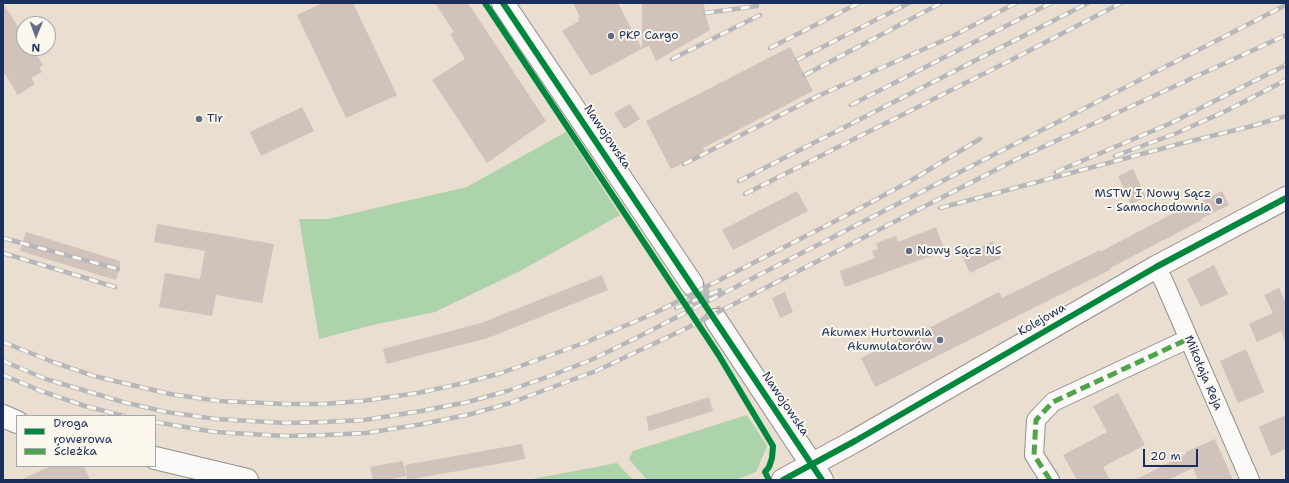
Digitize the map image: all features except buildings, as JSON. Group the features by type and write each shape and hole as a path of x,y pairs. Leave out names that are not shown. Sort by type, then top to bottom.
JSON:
{"street":[{"name":"Nawojowska","path":"504,3 692,284"},
{"name":"Kolejowa","path":"783,480 817,473 1156,267 1286,198"},
{"name":"Mikołaja Reja","path":"1156,267 1164,282 1250,480"},
{"name":"Nawojowska","path":"716,320 817,473"},
{"path":"1050,480 1034,455 1036,420 1052,402 1188,339"},
{"path":"3,416 16,422"},
{"path":"156,458 247,480"}],"green space":[{"path":"566,132 620,215 520,271 435,312 377,324 319,339 299,219 328,219 467,187"},
{"path":"747,415 767,446 756,472 735,480 647,480 629,459 633,451"},
{"path":"617,463 633,480 527,480"}],"tunnel":[{"path":"692,284 716,320"}],"railway":[{"path":"770,48 859,3"},
{"path":"797,60 909,3"},
{"path":"805,75 941,3"},
{"path":"684,164 818,96 951,37 1016,3"},
{"path":"851,105 1051,3"},
{"path":"739,181 1088,3"},
{"path":"745,194 1121,3"},
{"path":"3,361 46,379 123,402 166,412 216,419 286,423 364,420 468,402 507,391 591,360 1286,5"},
{"path":"705,13 757,6"},
{"path":"672,59 760,15"},
{"path":"156,422 215,432 285,436 366,433 423,424 471,414 510,403 596,371 689,327 1019,158 1286,35"},
{"path":"1056,172 1169,124 1286,65"},
{"path":"1115,156 1177,133 1228,110 1286,80"},
{"path":"940,208 1286,116"},
{"path":"3,342 53,362 94,376 170,394 219,401 323,404 362,401 418,393 501,373 584,343 653,314 855,211 912,180 980,139"},
{"path":"3,238 118,269"},
{"path":"3,253 115,287"},
{"path":"676,308 720,290"},
{"path":"3,375 41,391 85,406 120,415"}],"marked path":[{"path":"1050,480 1034,455 1036,420 1053,402 1188,339"}],"cycle path":[{"path":"485,3 718,354 773,446 772,458 769,467 765,472 769,480"},
{"path":"503,3 822,480"},
{"path":"783,480 855,441 1156,267 1286,198"}],"place":[{"name":"PKP Cargo","path":"611,36"},
{"name":"Tir","path":"199,119"},
{"name":"MSTW I Nowy Sącz - Samochodownia","path":"1219,201"},
{"name":"Nowy Sącz NS","path":"909,251"},
{"name":"Akumex Hurtownia Akumulatorów","path":"940,340"}]}
